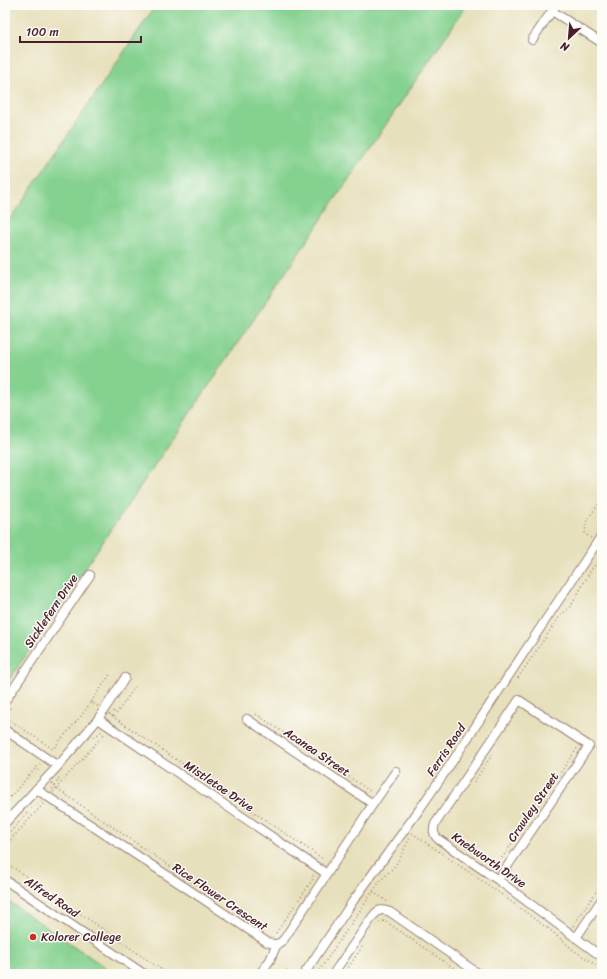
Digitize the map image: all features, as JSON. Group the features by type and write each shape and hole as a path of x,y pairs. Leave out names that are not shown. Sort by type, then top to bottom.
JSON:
{"street":[{"path":"532,40 554,8 602,43"},
{"name":"Ferris Road","path":"304,974 352,902 452,762 602,535"},
{"name":"Sicklefern Drive","path":"5,700 90,575"},
{"path":"5,823 58,766 98,719 125,678"},
{"name":"Knebworth Drive","path":"581,742 519,700 435,824 434,828 435,836 438,839 498,880 602,957"},
{"name":"Mistletoe Drive","path":"98,719 327,874"},
{"name":"Acanea Street","path":"247,719 373,804"},
{"path":"5,730 58,766"},
{"name":"Crawley Street","path":"498,880 588,746 581,742"},
{"name":"Rice Flower Crescent","path":"36,789 267,942 277,944 284,939 396,771"},
{"name":"Alfred Road","path":"5,880 144,974"},
{"path":"576,938 602,899"},
{"path":"334,974 377,911 381,910 390,912 479,974"},
{"path":"260,974 270,960 277,944"}],"path":[{"path":"597,542 585,534 586,522 602,499"},
{"path":"5,717 53,750 81,716 111,673"},
{"path":"114,718 135,687"},
{"path":"91,702 323,859"},
{"path":"256,714 370,791"},
{"path":"5,723 8,719"},
{"path":"495,868 581,742"},
{"path":"5,803 41,762"},
{"path":"36,768 60,791 223,902"},
{"path":"5,846 45,802"},
{"path":"412,834 498,892 547,928"},
{"path":"5,862 168,974"},
{"path":"573,926 602,883"},
{"path":"372,918 379,922 385,921 462,974"},
{"path":"285,974 287,970"}],"green space":[{"path":"156,5 467,5 5,686 5,227"},
{"name":"Kolorer College","path":"5,899 115,974 5,974"}],"place":[{"name":"Kolorer College","path":"33,937"}]}
